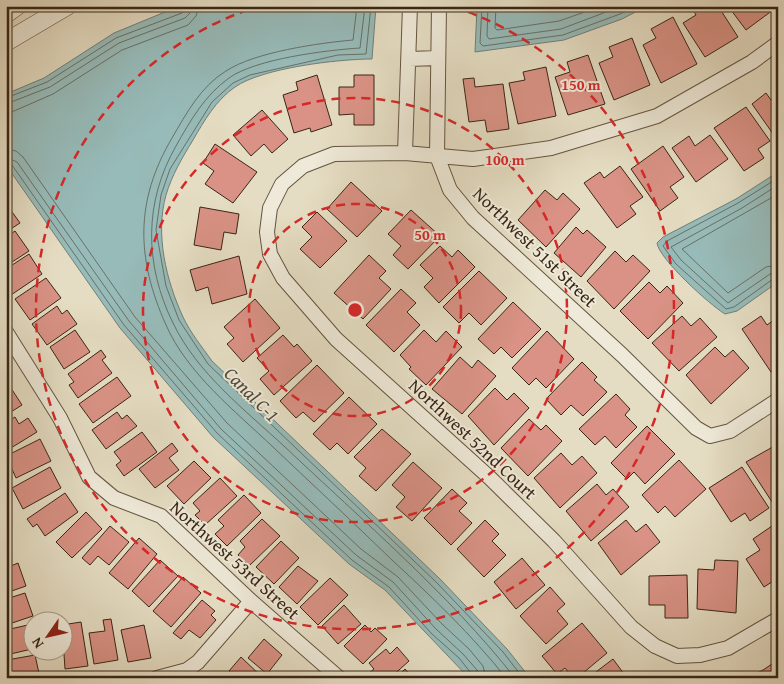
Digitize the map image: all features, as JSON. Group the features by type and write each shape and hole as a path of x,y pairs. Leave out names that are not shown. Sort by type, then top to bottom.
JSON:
{"street":[{"path":"6,14 18,6"},
{"path":"6,42 67,6"},
{"path":"410,6 405,153 473,159 551,148 658,116 752,62 778,43"},
{"name":"Northwest 51st Street","path":"439,6 437,156 450,190 473,218 622,354 696,428 710,436 730,431 778,400"},
{"path":"409,59 438,58"},
{"name":"Northwest 52nd Court","path":"405,153 334,154 303,166 282,184 270,208 266,232 270,254 283,278 336,339 548,534 631,627 655,646 677,656 700,655 728,648 778,619"},
{"name":"Northwest 53rd Street","path":"6,332 60,418 89,477 114,498 161,516 251,600 339,678"},
{"path":"157,678 187,670 198,662 251,600"}],"water":[{"path":"188,6 376,6 372,59 321,63 263,75 247,80 235,87 216,104 181,160 166,195 163,210 162,241 167,272 183,317 212,361 440,579 507,649 530,678 469,678 385,590 349,564 213,437 120,328 6,165 6,94 44,78 114,33 165,12"},
{"path":"647,6 622,19 564,40 475,52 477,7"},
{"path":"778,172 778,282 737,311 725,314 697,292 675,270 666,260 657,243 663,237 736,199"}],"building":[{"path":"691,6 718,6 738,37 705,57 683,23 696,15"},
{"path":"728,6 776,6 777,7 746,30"},
{"path":"673,17 697,64 661,83 643,45 656,38 651,29"},
{"path":"632,38 650,85 614,100 599,63 613,57 609,47"},
{"path":"588,55 605,104 568,115 555,77 570,72 567,62"},
{"path":"546,67 556,116 518,124 509,83 525,80 523,72"},
{"path":"317,75 332,125 311,132 310,128 294,133 283,95 298,90 296,82"},
{"path":"354,75 374,75 374,125 354,125 354,114 339,115 339,87 354,87"},
{"path":"474,78 475,87 503,84 509,129 487,132 485,120 469,122 463,79"},
{"path":"766,93 771,100 778,95 778,141 752,104"},
{"path":"746,107 770,141 758,149 764,158 744,171 714,128"},
{"path":"262,110 288,139 272,153 264,144 251,156 233,135"},
{"path":"710,135 728,159 696,182 672,148 689,136 695,146"},
{"path":"215,144 257,172 233,203 205,184 214,171 203,163"},
{"path":"663,146 684,177 670,187 678,198 660,211 631,169"},
{"path":"620,166 643,197 630,206 636,214 617,228 584,183 600,172 604,178"},
{"path":"351,182 382,211 357,237 327,209"},
{"path":"545,190 557,200 563,193 580,209 546,247 518,220"},
{"path":"200,207 239,214 236,234 224,232 221,250 194,245"},
{"path":"10,209 20,223 6,232 6,211"},
{"path":"411,210 440,236 408,269 393,255 401,246 388,234"},
{"path":"317,212 347,241 320,268 300,249 312,237 302,227"},
{"path":"576,227 583,234 587,230 606,247 581,277 554,253"},
{"path":"15,231 29,251 6,266 6,237"},
{"path":"440,246 452,257 458,250 475,267 439,303 424,287 433,278 420,265"},
{"path":"615,251 626,262 633,255 650,271 614,309 587,281"},
{"path":"29,254 42,274 11,295 6,288 6,269"},
{"path":"369,255 386,271 379,278 391,289 363,319 334,293"},
{"path":"239,256 247,294 212,304 208,287 196,291 190,270"},
{"path":"479,271 507,298 481,325 469,313 459,323 443,307"},
{"path":"46,278 61,298 30,320 15,299"},
{"path":"649,282 660,293 667,286 683,303 648,339 620,311"},
{"path":"401,289 416,303 407,312 420,325 394,352 366,325"},
{"path":"255,299 280,328 243,362 227,344 234,338 224,327"},
{"path":"513,302 541,329 512,358 501,347 494,354 478,339"},
{"path":"57,306 62,314 67,310 77,324 47,345 32,324"},
{"path":"682,316 691,326 700,318 717,337 679,371 652,343"},
{"path":"761,316 767,325 778,317 778,368 771,372 742,329"},
{"path":"75,330 90,352 64,369 50,347"},
{"path":"424,330 436,342 446,331 462,347 426,385 409,369 411,367 400,355"},
{"path":"547,331 574,359 546,388 536,378 529,385 512,368"},
{"path":"283,335 294,347 297,344 312,361 274,395 260,379 269,371 257,358"},
{"path":"715,347 725,357 733,350 749,368 711,404 686,375"},
{"path":"101,350 106,357 102,360 112,373 78,398 69,385 74,382 68,374"},
{"path":"460,357 472,368 478,360 496,376 462,414 432,389"},
{"path":"582,362 597,377 594,380 607,392 583,416 571,405 561,415 546,399"},
{"path":"317,365 344,393 314,422 303,412 296,418 280,401"},
{"path":"117,377 131,396 93,423 79,404"},
{"path":"9,385 22,405 6,415 6,387"},
{"path":"495,388 507,400 514,393 529,408 494,445 468,416"},
{"path":"616,394 630,409 625,415 637,427 616,448 605,436 595,445 579,429"},
{"path":"349,397 377,424 348,454 337,443 330,450 313,434"},
{"path":"117,412 122,419 127,415 137,426 106,449 92,430"},
{"path":"15,417 19,424 28,418 37,432 6,451 6,422"},
{"path":"529,419 541,430 546,425 562,441 528,476 501,448"},
{"path":"647,426 675,454 645,484 634,472 627,479 611,463"},
{"path":"382,429 411,454 376,491 359,476 366,468 354,457"},
{"path":"142,432 157,452 124,476 116,465 121,461 114,452"},
{"path":"40,439 51,461 16,478 6,456"},
{"path":"172,443 178,451 169,458 179,470 155,488 139,469"},
{"path":"778,444 778,503 774,505 746,462"},
{"path":"561,453 572,465 582,456 597,473 560,508 534,478"},
{"path":"679,460 706,489 675,517 665,506 658,513 642,495"},
{"path":"194,461 211,478 184,504 167,486"},
{"path":"413,462 442,488 412,521 396,507 405,497 392,485"},
{"path":"50,467 61,488 23,509 12,488"},
{"path":"742,467 769,508 750,521 745,513 731,522 709,488"},
{"path":"220,478 237,496 205,525 195,515 200,511 193,503"},
{"path":"597,484 606,495 613,489 629,507 591,541 566,511"},
{"path":"452,489 467,503 459,511 472,523 451,545 424,518"},
{"path":"65,493 78,512 45,536 37,524 33,527 27,519"},
{"path":"244,495 261,513 227,546 215,534 224,526 218,520"},
{"path":"86,512 102,529 72,558 56,542"},
{"path":"262,519 280,536 249,566 238,555 245,547 240,541"},
{"path":"485,520 499,534 492,541 506,555 484,577 457,549"},
{"path":"626,520 636,532 646,524 660,542 621,575 598,543"},
{"path":"110,526 129,542 109,565 98,556 90,565 82,558"},
{"path":"772,526 778,536 778,578 764,587 746,559 760,550 753,539"},
{"path":"139,538 157,554 128,589 109,573"},
{"path":"281,541 299,558 274,584 256,567"},
{"path":"522,558 545,585 516,609 494,582"},
{"path":"160,560 178,576 149,607 132,591"},
{"path":"715,560 738,561 736,613 697,609 698,569 714,570"},
{"path":"18,563 26,586 6,593 6,568"},
{"path":"298,566 318,581 297,604 279,587"},
{"path":"687,575 688,618 665,618 665,605 649,605 649,576"},
{"path":"183,577 201,593 171,627 153,611"},
{"path":"330,578 348,595 318,625 300,607"},
{"path":"550,587 565,604 557,611 568,624 546,644 520,616"},
{"path":"25,593 32,612 22,612 22,620 6,625 6,599"},
{"path":"202,600 215,611 211,615 216,620 200,638 189,630 181,639 173,633"},
{"path":"344,605 361,624 338,644 322,626"},
{"path":"111,619 118,660 94,664 89,633 105,631 103,620"},
{"path":"81,622 88,666 65,669 65,662 72,662 72,623"},
{"path":"582,623 607,653 577,678 573,678 565,668 557,674 542,656"},
{"path":"144,625 151,658 128,662 121,630"},
{"path":"365,625 371,632 375,628 387,639 363,664 344,646"},
{"path":"22,626 22,651 6,655 6,630"},
{"path":"264,639 282,655 267,674 248,658"},
{"path":"397,647 409,661 390,678 371,678 368,674 374,669 369,663 386,649 390,654"},
{"path":"22,657 22,662 37,662 40,678 10,678 7,660"},
{"path":"241,657 263,678 236,678 229,671"},
{"path":"613,659 627,678 588,678"},
{"path":"778,660 778,678 748,678 763,670"},
{"path":"405,669 413,678 396,678"}],"water label":[{"name":"Canal C-1","path":"252,394"}]}
